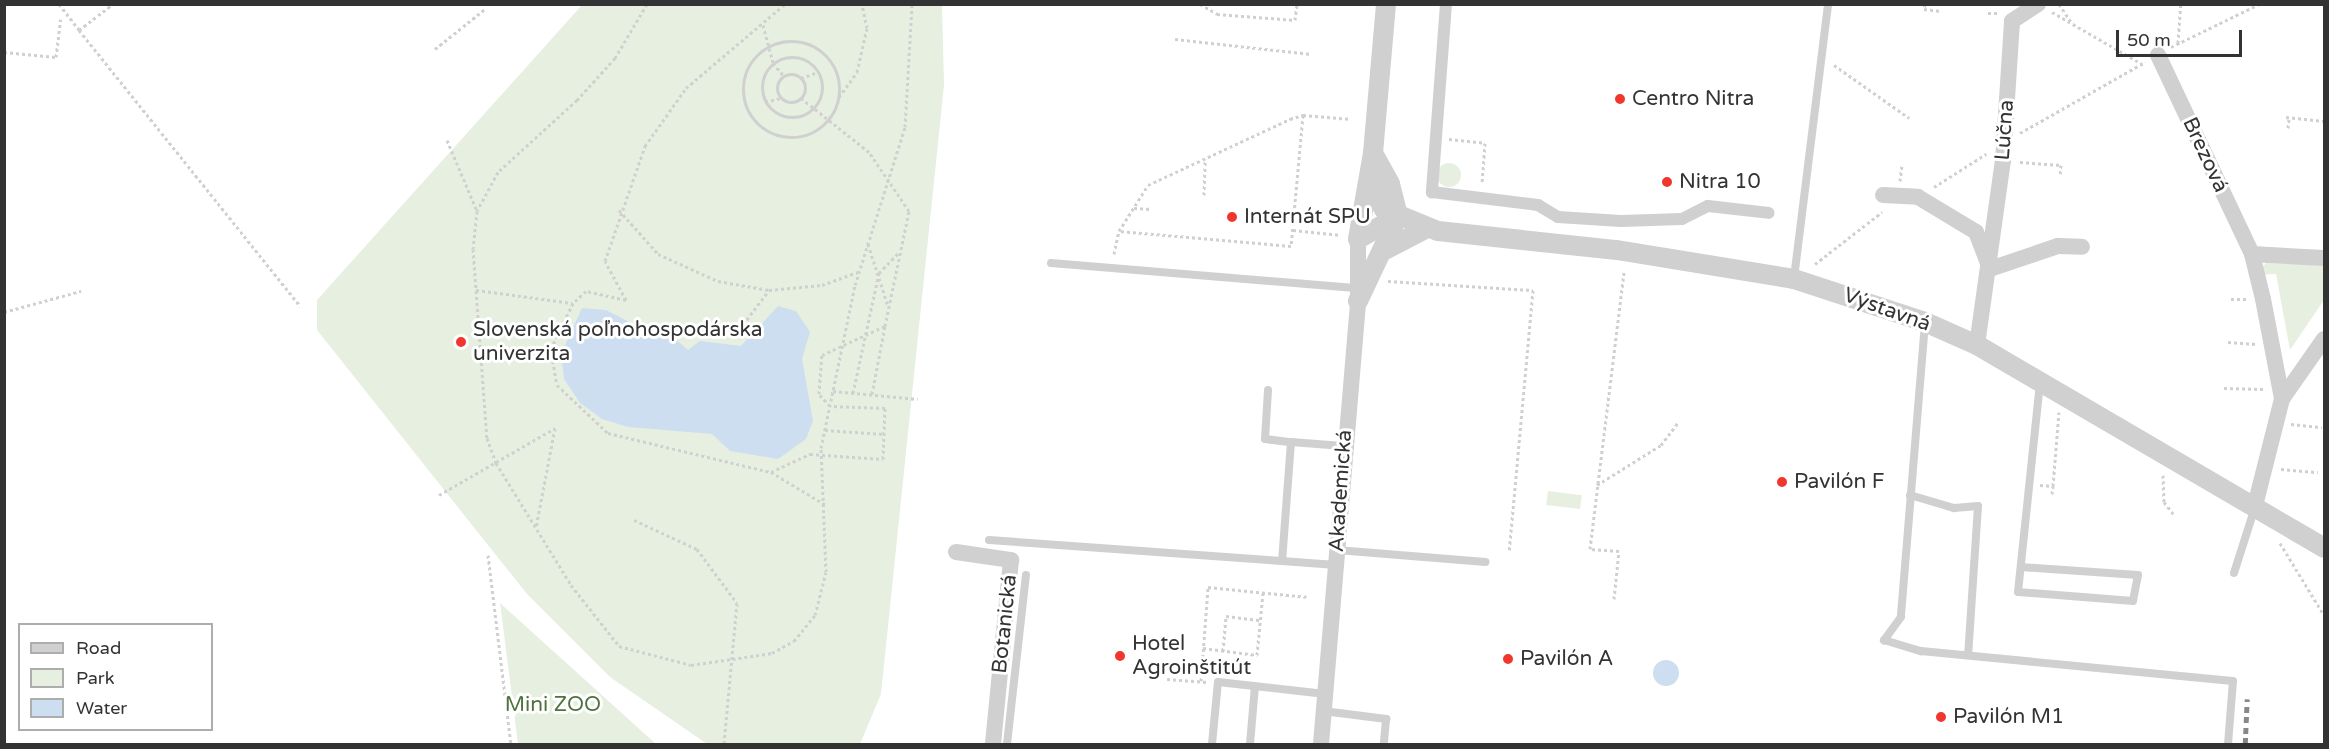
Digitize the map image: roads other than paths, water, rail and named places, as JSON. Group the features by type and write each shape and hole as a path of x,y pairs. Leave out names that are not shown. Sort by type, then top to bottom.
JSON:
{"street":[{"path":"1349,237 1369,180 1386,4"},
{"path":"1446,4 1432,192 1538,205 1558,217 1621,221 1682,219 1708,206 1769,213"},
{"name":"Lúčna","path":"1977,345 1990,269 2003,161 2012,21 2043,7"},
{"name":"Brezová","path":"2158,55 2252,254 2282,394"},
{"path":"1356,294 1383,251 1398,216 1390,184 1373,153"},
{"name":"Výstavná","path":"1369,180 1384,208 1427,228 1617,250 1794,279 1925,322 1977,345 2325,548"},
{"path":"1883,195 1910,196 1976,232 1990,269 2058,246 2082,247"},
{"path":"1349,237 1398,216"},
{"path":"1383,251 1427,228"},
{"name":"Akademická","path":"1321,744 1356,294 1349,237"},
{"path":"2252,254 2325,258"},
{"path":"2255,506 2268,467 2273,423 2282,394 2325,339"},
{"name":"Botanická","path":"956,552 1011,560 993,744"}],"lane":[{"path":"1794,279 1828,4"},
{"path":"1051,263 1356,294"},
{"path":"1925,322 1900,618 1884,640 1921,651 2233,681 2228,744"},
{"path":"2021,567 2138,575 2133,601 2018,592 2027,484 2040,381"},
{"path":"1268,390 1265,440 1343,446"},
{"path":"1282,561 1291,442"},
{"path":"1910,495 1954,508 1978,506 1968,656"},
{"path":"2234,573 2255,506"},
{"path":"989,540 1282,561 1336,557 1486,562"},
{"path":"1007,744 1026,574"},
{"path":"1212,744 1218,682 1324,694"},
{"path":"1250,744 1255,686"},
{"path":"1323,711 1386,719 1384,744"}],"water":[{"path":"778,306 796,311 810,332 802,359 813,421 806,439 778,459 730,451 712,434 628,427 602,419 580,403 564,379 561,354 582,308 606,310 651,333 671,335 688,350 700,341 741,346"},
{"path":"1666,660 1675,664 1679,673 1675,682 1666,686 1657,682 1653,673 1657,664"}],"railway":[{"path":"2245,744 2247,699"}],"place":[{"name":"Centro Nitra","path":"1620,99"},
{"name":"Nitra 10","path":"1667,182"},
{"name":"Internát SPU","path":"1232,217"},
{"name":"Slovenská poľnohospodárska univerzita","path":"461,342"},
{"name":"Pavilón F","path":"1782,482"},
{"name":"Hotel Agroinštitút","path":"1120,656"},
{"name":"Pavilón A","path":"1508,659"},
{"name":"Pavilón M1","path":"1941,717"}],"park label":[{"name":"Mini ZOO","path":"553,705"}]}
